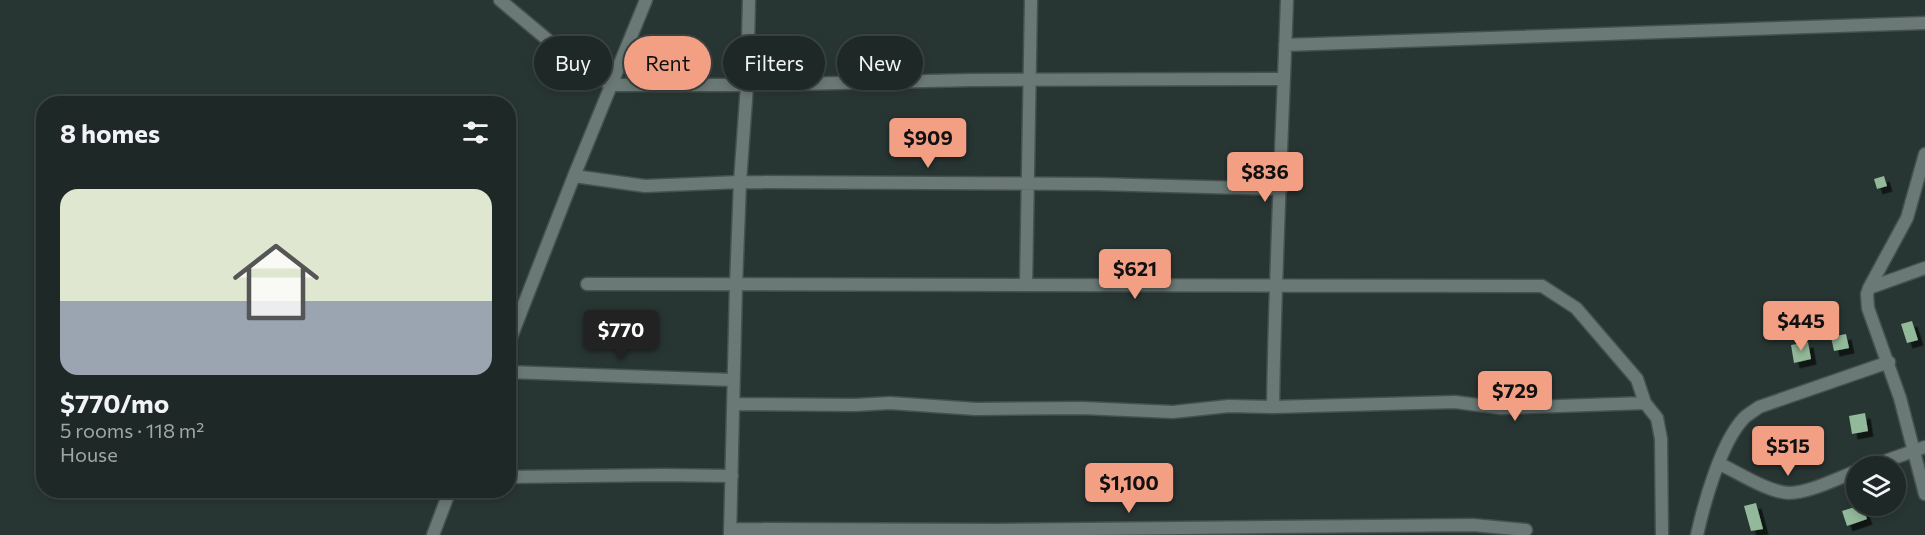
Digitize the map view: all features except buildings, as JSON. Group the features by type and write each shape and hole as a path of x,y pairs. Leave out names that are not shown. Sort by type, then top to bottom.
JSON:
{"street":[{"path":"500,0 543,36"},
{"path":"612,83 646,0"},
{"path":"748,36 749,0"},
{"path":"1026,285 1030,0"},
{"path":"1273,407 1275,285 1281,189 1287,0"},
{"path":"1285,45 1925,23"},
{"path":"825,84 1284,79"},
{"path":"612,85 723,85"},
{"path":"516,325 609,90"},
{"path":"747,90 736,285 735,404 730,532 1473,525 1527,531"},
{"path":"1925,154 1907,219 1867,294 1868,308 1919,449 1925,494"},
{"path":"574,177 645,186 740,182 1281,189"},
{"path":"1869,288 1925,268"},
{"path":"587,284 1542,286 1576,308 1637,379 1645,403 1657,418 1661,439 1662,535"},
{"path":"1697,535 1706,496 1730,440 1744,418 1759,407 1888,362"},
{"path":"516,372 734,380"},
{"path":"735,404 909,404 976,409 1093,408 1173,412 1229,406 1455,402 1501,408 1645,403"},
{"path":"1899,456 1919,449"},
{"path":"1720,464 1774,490 1791,493 1810,489 1846,475"},
{"path":"516,477 732,476"},
{"path":"433,535 447,498"}]}
